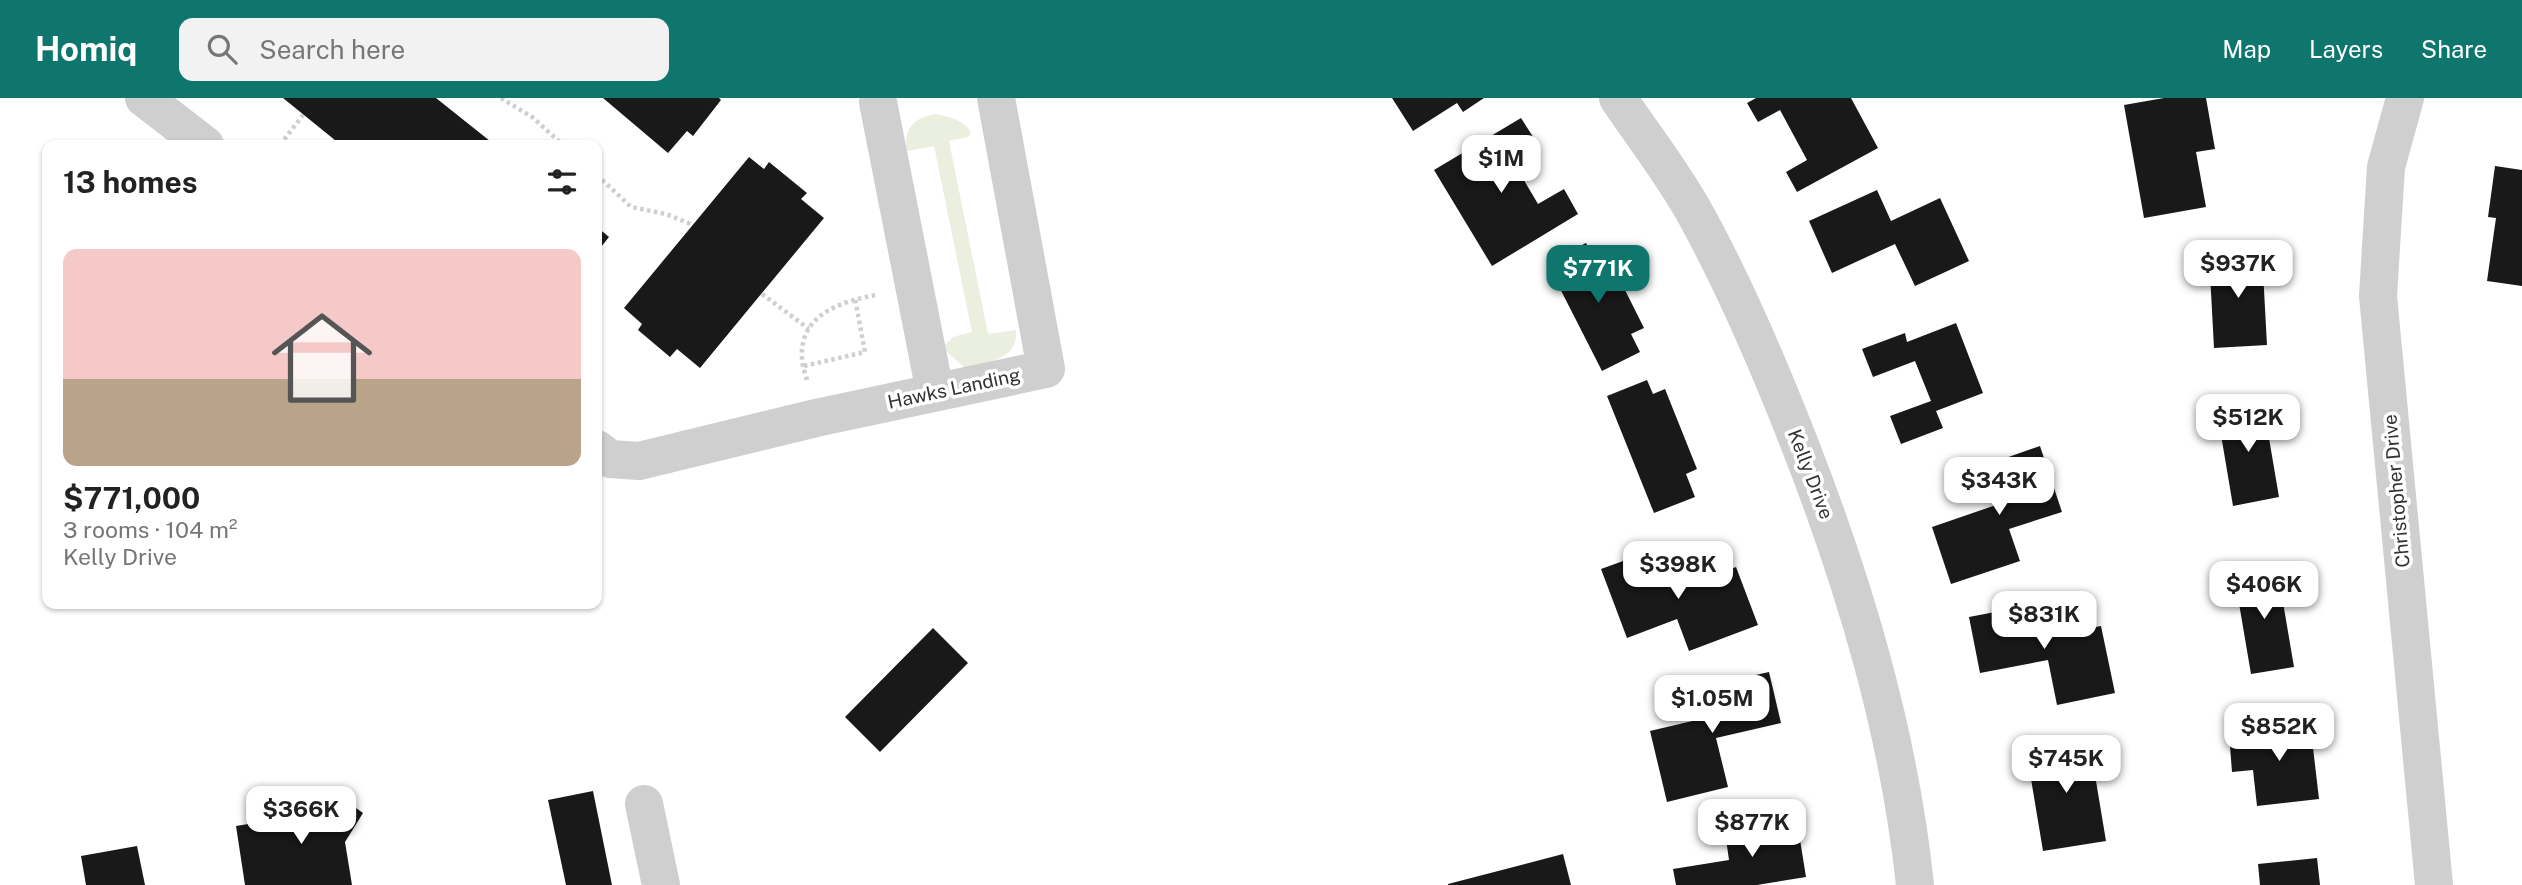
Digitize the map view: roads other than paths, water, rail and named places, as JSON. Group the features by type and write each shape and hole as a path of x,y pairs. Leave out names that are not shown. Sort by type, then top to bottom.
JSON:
{"street":[{"path":"144,98 199,140"},
{"name":"Hawks Landing","path":"602,453 610,459 639,461 816,418 1046,369 996,98"},
{"name":"Kelly Drive","path":"1618,98 1697,216 1768,363 1831,525 1877,676 1911,848 1915,885"},
{"name":"Christopher Drive","path":"2405,98 2386,167 2378,296 2434,885"},
{"path":"885,99 915,288 935,392"},
{"path":"643,804 661,885"}]}
